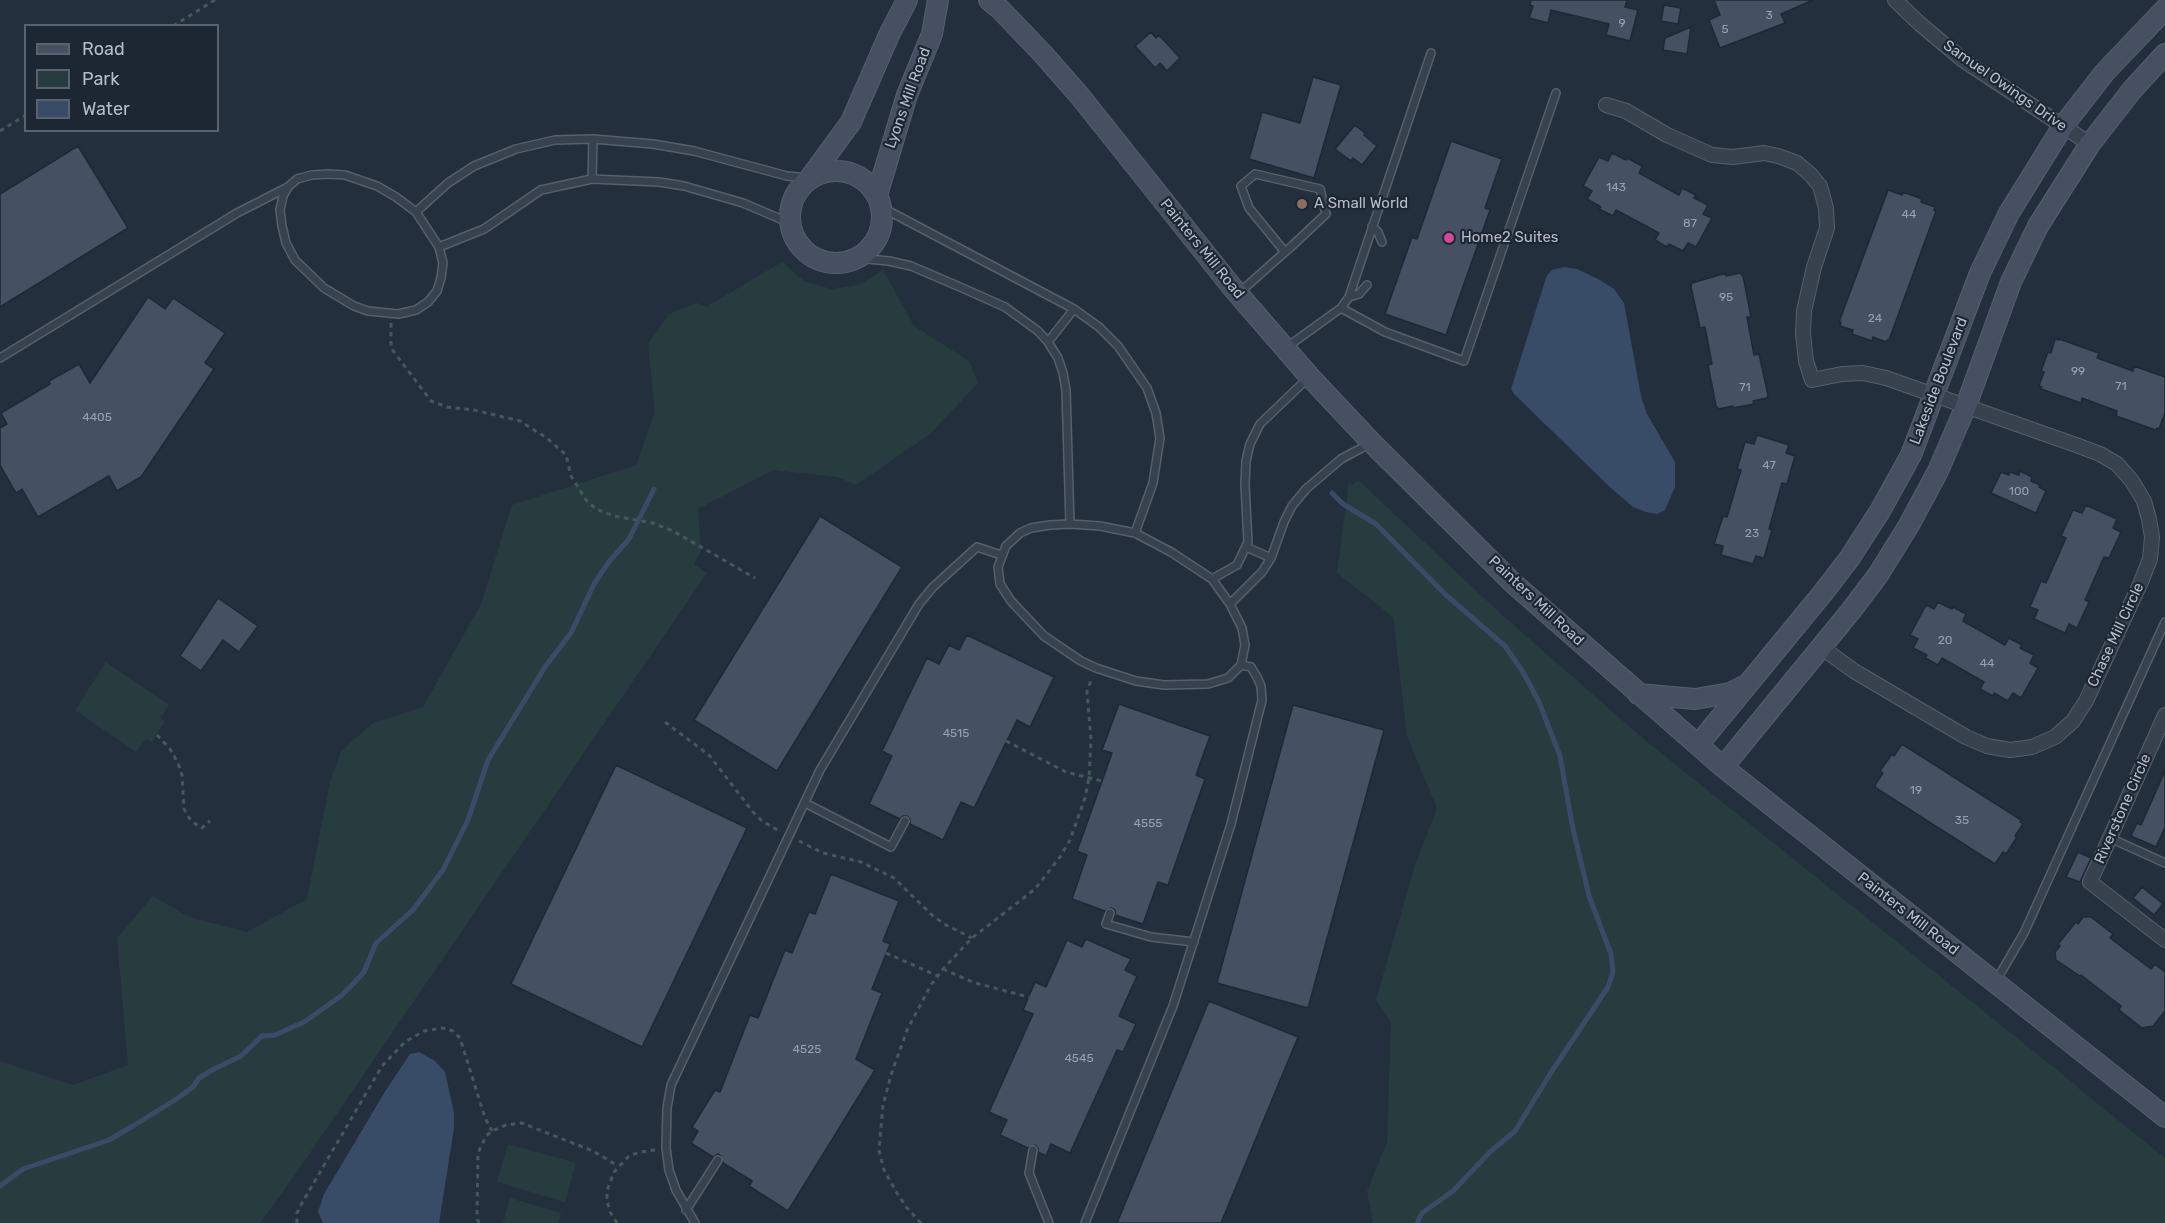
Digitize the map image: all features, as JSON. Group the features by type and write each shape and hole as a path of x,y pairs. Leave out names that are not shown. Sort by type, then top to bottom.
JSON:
{"main road":[{"path":"856,258 830,263 814,258 801,247 792,232 790,213 794,196 851,122 907,0"},
{"name":"Lyons Mill Road","path":"856,258 873,245 878,236 881,226 879,201 907,95 932,34 938,0"},
{"name":"Painters Mill Road","path":"989,0 1043,54 1079,95 1238,294 1310,376 1372,443 1513,583 1724,767 2165,1116"},
{"name":"Lakeside Boulevard","path":"1698,745 1822,594 1849,559 1880,511 1911,455 1980,273 2009,213 2062,126 2105,72 2165,9"},
{"path":"1724,767 1878,574 1909,525 1938,471 2011,282 2038,226 2090,144 2132,90 2165,54"},
{"path":"810,178 823,172 843,171 864,180 879,201"},
{"path":"1638,693 1695,699 1730,693 1749,683"}],"street":[{"name":"Samuel Owings Drive","path":"1895,0 1963,60 2090,144"},
{"name":"Chase Mill Circle","path":"1606,105 1626,111 1667,135 1712,155 1733,157 1764,153 1797,163 1820,186 1826,208 1827,228 1814,267 1804,310 1803,334 1804,352 1812,380 1842,374 1863,373 1906,384 2100,454 2117,464 2132,481 2144,501 2150,519 2152,537 2150,559 2086,701 2073,721 2055,737 2032,747 2010,750 1987,746 1966,737 1874,683 1821,647"},
{"name":"Riverstone Circle","path":"2164,938 2090,882 2165,715"}],"lane":[{"path":"1285,348 1341,308 1348,297 1431,53"},
{"path":"1341,308 1385,332 1464,361 1556,93"},
{"path":"416,212 448,183 474,166 516,149 555,140 653,144 684,149 787,176 810,178"},
{"path":"592,179 593,140"},
{"path":"1238,294 1285,252 1326,213 1320,189 1255,174 1241,186 1249,208 1285,252"},
{"path":"0,358 237,213 288,187 297,179 312,175 345,175 377,186 396,196 416,212 439,247 443,263 436,291 428,302 416,310 391,314 368,311 324,288 295,260 286,243 280,210 288,187"},
{"path":"439,247 484,229 542,190 592,179 660,182 684,186 743,202 790,223"},
{"path":"879,201 1074,309 1100,327 1118,346 1147,388 1156,413 1160,438 1154,483 1135,533"},
{"path":"1372,226 1378,232 1382,242"},
{"path":"856,258 911,266 960,287 1005,307 1048,342 1058,358 1066,390 1070,524"},
{"path":"1348,297 1359,294 1367,285"},
{"path":"1048,342 1074,309"},
{"path":"1212,579 1237,565 1246,547 1248,531 1246,461 1250,444 1260,424 1310,376"},
{"path":"1230,604 1251,584 1271,558 1292,506 1306,489 1341,459 1372,443"},
{"path":"1070,524 1100,526 1135,533 1171,552 1212,579 1230,604 1242,628 1245,645 1241,665 1228,678 1208,684 1164,685 1136,681 1096,668 1044,636 1017,607 1000,584 998,567 1001,555 1006,546 1026,531 1050,525 1070,524"},
{"path":"695,1223 676,1190 669,1170 666,1148 671,1085 826,760 926,595 977,547 1001,555"},
{"path":"1246,547 1271,558"},
{"path":"1995,983 2024,933 2165,622"},
{"path":"1085,1223 1173,1006 1232,824 1262,700 1261,686 1251,667 1241,665"},
{"path":"805,803 891,847 905,821"},
{"path":"2110,838 2165,863"},
{"path":"1110,913 1106,924 1150,938 1194,942"},
{"path":"1033,1150 1029,1173 1049,1223"},
{"path":"686,1210 718,1160"}],"path":[{"path":"176,24 215,0"},
{"path":"0,130 24,116"},
{"path":"391,314 391,348 431,401 447,407 474,410 520,421 547,438 566,456 572,476 586,500 596,509 614,516 653,523 673,531 755,578"},
{"path":"921,1223 907,1208 884,1170 879,1150 882,1105 903,1041 917,1009 943,969 972,938 1035,889 1060,857 1078,819 1089,778 1091,740 1087,691 1096,668"},
{"path":"664,722 709,755 741,798 762,821 823,853 861,862 894,878 933,916 972,938"},
{"path":"157,735 170,749 178,763 182,775 184,809 191,821 202,828 210,821"},
{"path":"1006,741 1066,772 1102,781"},
{"path":"886,953 938,976"},
{"path":"943,969 975,983 1029,997"},
{"path":"297,1223 297,1213 302,1203 382,1066 405,1041 424,1030 443,1028 453,1031 460,1038 484,1118 492,1131"},
{"path":"479,1223 478,1153 486,1136 506,1125 522,1123 593,1151 618,1166"},
{"path":"617,1223 609,1212 607,1191 614,1172 629,1156 666,1148"}],"green space":[{"path":"782,262 804,281 831,289 859,285 883,270 914,326 969,361 978,383 930,434 856,485 837,477 773,470 698,509 701,551 694,564 707,573 260,1223 0,1223 0,1061 73,1085 128,1065 117,938 153,896 189,917 247,932 307,899 330,782 341,751 373,723 423,707 481,604 512,505 636,465 655,412 648,344 669,314 697,303 706,307"},
{"path":"1358,480 1501,614 1646,741 2165,1158 2165,1223 1373,1223 1367,1191 1387,1142 1391,1022 1376,1000 1414,868 1437,808 1407,736 1393,617 1337,573 1349,482 1352,485"},
{"path":"106,662 169,705 160,718 165,722 152,742 146,739 136,752 75,710"},
{"path":"508,1144 576,1163 565,1202 497,1182"},
{"path":"510,1198 561,1213 558,1223 503,1223"}],"water":[{"path":"1564,267 1577,269 1600,280 1614,289 1624,303 1641,396 1647,414 1675,462 1675,487 1665,510 1657,514 1633,507 1511,389 1547,275 1552,270"},
{"path":"419,1052 435,1061 445,1072 454,1113 454,1128 439,1223 323,1223 318,1212 324,1194 410,1054"}],"building":[{"path":"1531,0 1627,0 1625,7 1638,10 1630,41 1606,35 1609,24 1551,10 1548,23 1529,18 1533,6 1530,5"},
{"path":"1714,0 1813,0 1781,14 1785,23 1720,48 1709,20 1720,15"},
{"path":"1664,5 1681,8 1678,24 1661,21"},
{"path":"1691,27 1687,54 1663,50 1665,38"},
{"path":"1151,32 1156,38 1159,35 1180,58 1167,71 1160,63 1155,68 1135,46"},
{"path":"1313,77 1341,85 1314,178 1249,159 1262,112 1300,123"},
{"path":"1355,125 1377,146 1362,165 1353,158 1351,161 1335,149"},
{"name":"Home2 Suites","path":"1451,141 1502,159 1485,208 1490,210 1446,335 1385,314 1412,237 1417,239"},
{"path":"78,146 128,228 0,307 0,194"},
{"path":"1612,153 1642,166 1639,173 1679,195 1682,188 1696,195 1694,198 1708,205 1703,214 1712,218 1696,247 1688,243 1683,251 1669,244 1667,247 1655,240 1659,233 1616,210 1613,216 1599,209 1601,207 1587,199 1592,191 1583,186 1599,157 1608,161"},
{"path":"1888,190 1902,195 1903,192 1922,199 1921,202 1935,207 1936,211 1889,340 1886,342 1873,337 1872,341 1852,334 1853,330 1840,326 1841,322 1839,322"},
{"path":"1726,273 1726,276 1740,273 1743,276 1751,317 1747,317 1754,355 1759,354 1768,395 1767,398 1753,401 1754,404 1719,409 1716,406 1708,365 1712,364 1705,327 1700,328 1691,287 1692,283"},
{"path":"148,297 165,309 173,298 225,333 205,363 214,369 141,477 117,491 109,476 38,517 22,489 16,493 0,465 0,428 7,424 1,413 79,364 90,383"},
{"path":"2055,339 2099,353 2097,358 2133,371 2134,366 2165,377 2165,413 2159,429 2156,430 2116,416 2117,411 2082,398 2081,403 2041,389 2042,387 2039,386 2044,372 2041,371 2048,352 2051,353"},
{"path":"1757,435 1789,445 1786,453 1795,456 1787,484 1782,483 1769,529 1772,530 1764,558 1756,556 1753,564 1721,555 1723,546 1714,544 1723,516 1727,517 1741,470 1737,469 1745,442 1754,444"},
{"path":"2020,471 2032,477 2031,481 2046,491 2036,513 1991,493 2001,472 2019,475"},
{"path":"2086,505 2117,519 2113,528 2121,532 2109,558 2104,557 2085,600 2089,602 2077,628 2069,624 2065,633 2034,619 2038,610 2030,607 2041,581 2046,583 2066,538 2061,536 2073,510 2082,513"},
{"path":"820,516 902,567 777,771 694,720"},
{"path":"218,598 258,626 239,652 223,640 201,671 180,656"},
{"path":"1938,602 1966,614 1963,621 2005,645 2009,638 2022,645 2020,648 2034,655 2030,663 2038,668 2021,698 2013,693 2008,701 1994,693 1993,696 1980,689 1984,682 1942,658 1938,665 1925,658 1927,655 1913,648 1918,639 1910,635 1926,605 1934,609"},
{"path":"967,635 1054,677 1030,727 1017,720 974,808 961,802 943,840 910,824 907,816 900,819 869,804 892,756 882,751 927,658 939,664 949,645 959,650"},
{"path":"1119,704 1210,736 1196,775 1205,779 1168,885 1158,882 1143,924 1115,915 1115,910 1111,908 1105,911 1072,899 1087,855 1077,851 1112,753 1102,750"},
{"path":"1293,705 1384,730 1308,1008 1217,983"},
{"path":"1902,744 2021,820 2023,824 2015,836 2017,837 2006,854 2003,852 1995,864 1876,788 1875,785 1883,773 1880,771"},
{"path":"616,765 747,828 642,1047 511,984"},
{"path":"2165,771 2165,827 2156,847 2131,836 2137,823 2141,825"},
{"path":"2078,852 2091,858 2080,882 2066,877"},
{"path":"831,874 899,901 883,941 890,944 872,989 882,993 856,1059 875,1070 788,1211 749,1186 752,1181 723,1163 721,1156 718,1154 713,1157 691,1143 698,1131 692,1127 715,1090 720,1092 750,1015 758,1018 785,950 792,953 809,912 815,914"},
{"path":"2142,887 2163,904 2154,915 2133,898"},
{"path":"2083,917 2091,917 2113,934 2110,938 2151,969 2155,964 2165,972 2165,1011 2153,1026 2142,1028 2119,1010 2121,1006 2081,975 2056,960 2055,952 2060,946 2058,944"},
{"path":"1086,939 1131,959 1125,970 1137,976 1119,1016 1136,1024 1123,1052 1117,1050 1070,1153 1051,1144 1046,1156 1038,1152 1035,1145 1028,1148 1000,1135 1007,1120 989,1112 1033,1014 1023,1010 1035,982 1046,987 1067,940 1082,947"},
{"path":"1209,1001 1298,1037 1221,1223 1117,1223"}],"waterway":[{"path":"0,1186 23,1169 109,1140 178,1098 193,1087 199,1078 241,1056 262,1036 275,1035 304,1022 341,996 353,984 364,972 376,943 413,910 443,870 468,820 488,760 545,667 571,633 594,584 608,563 629,539 654,489"},
{"path":"1332,493 1343,504 1376,524 1446,595 1505,646 1523,672 1539,702 1560,756 1572,824 1589,896 1611,954 1613,972 1608,987 1515,1131 1490,1152 1453,1191 1422,1213 1417,1223"}],"place":[{"name":"A Small World","path":"1302,204"},
{"name":"Home2 Suites","path":"1449,238"}]}
